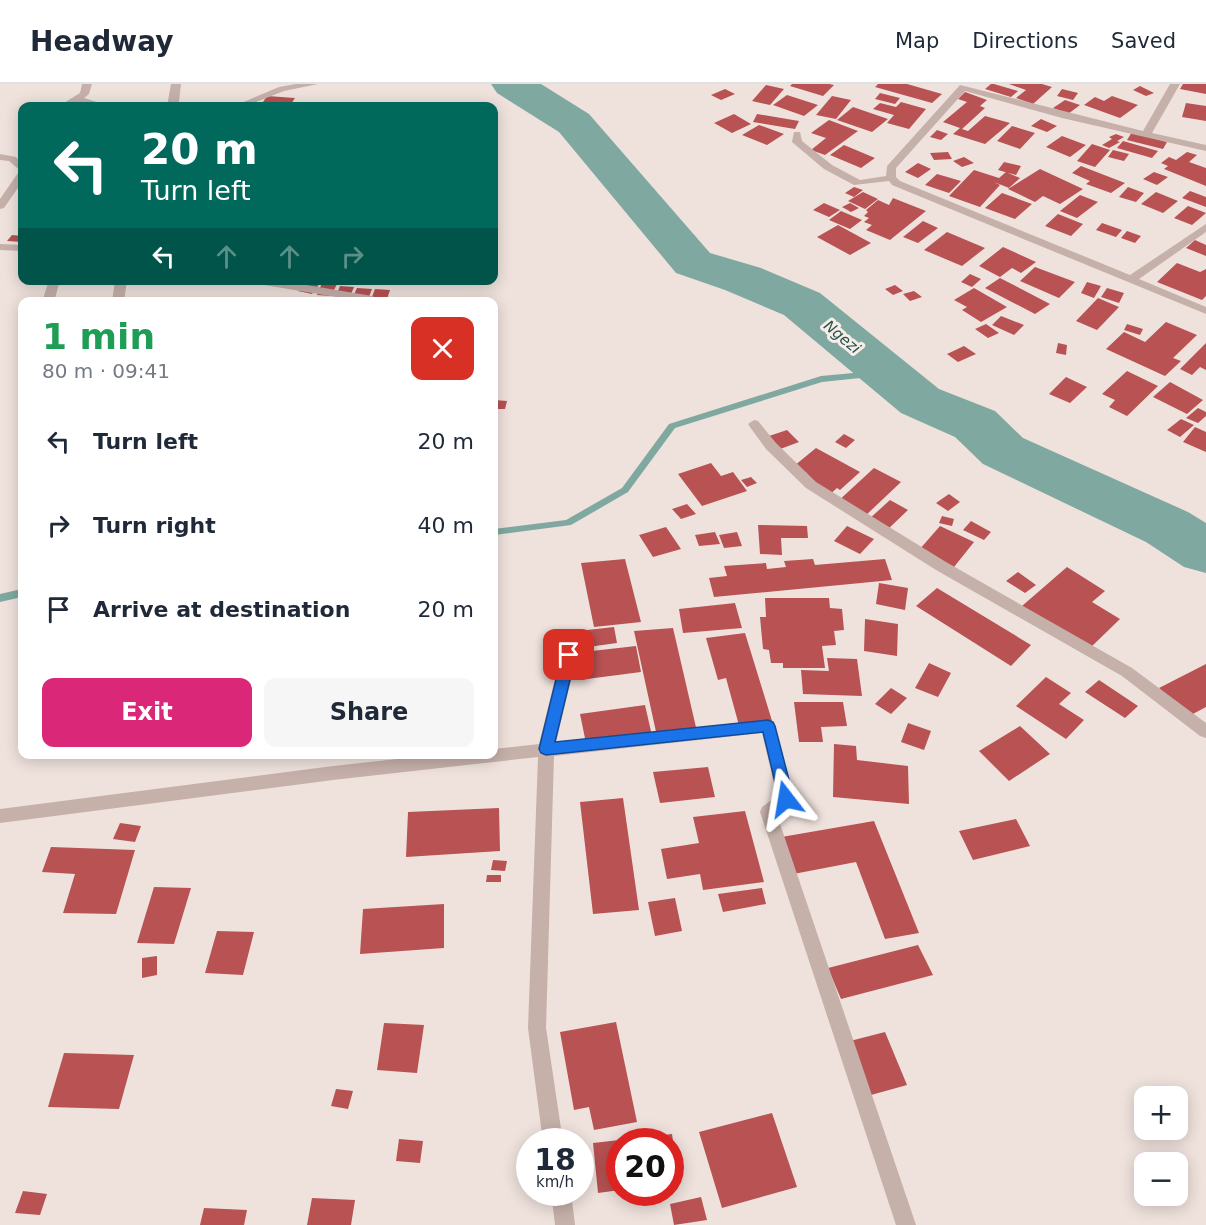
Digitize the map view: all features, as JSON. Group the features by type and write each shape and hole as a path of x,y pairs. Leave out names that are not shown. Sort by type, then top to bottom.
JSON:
{"street":[{"path":"70,102 84,94 87,84"},
{"path":"174,102 176,84"},
{"path":"249,102 282,89 313,84"},
{"path":"1146,134 1175,84"},
{"path":"1206,148 1065,116 963,85 891,168 891,178 896,183 1206,310"},
{"path":"76,99 86,102"},
{"path":"797,134 797,142 828,167 858,183 891,178"},
{"path":"0,157 17,157"},
{"path":"0,206 18,181"},
{"path":"1132,279 1206,227"},
{"path":"0,247 18,248"},
{"path":"284,285 359,297"},
{"path":"754,424 771,446 811,484 941,566 1127,672 1206,732"},
{"path":"552,1128 537,1028 546,749 569,655"},
{"path":"498,754 768,726 786,799 768,812 906,1225"},
{"path":"0,816 457,759"},
{"path":"563,1206 566,1225"}],"building":[{"path":"792,84 834,85 823,96 790,86"},
{"path":"878,84 907,84 942,94 932,103 875,87"},
{"path":"991,84 1018,91 1011,97 985,89"},
{"path":"1009,84 1042,84 1052,87 1033,104 1016,98 1026,90"},
{"path":"1183,84 1206,84 1206,94 1180,89"},
{"path":"766,85 784,89 770,105 752,101"},
{"path":"1140,86 1154,93 1146,96 1133,90"},
{"path":"725,89 735,94 721,100 711,95"},
{"path":"1062,89 1078,93 1073,100 1057,96"},
{"path":"965,92 987,100 980,106 985,108 962,129 968,131 985,116 1010,123 985,144 953,134 960,128 943,122 967,102 958,99"},
{"path":"880,93 900,98 895,104 875,99"},
{"path":"787,95 818,105 804,116 773,105"},
{"path":"267,96 295,98 292,102 263,102"},
{"path":"832,96 851,100 836,119 816,115"},
{"path":"1112,96 1138,105 1120,118 1084,105 1095,97 1104,101"},
{"path":"1065,100 1080,105 1068,114 1053,108"},
{"path":"901,102 926,109 909,129 887,123 894,115 873,109 880,103 896,107"},
{"path":"1186,103 1206,106 1206,121 1182,117"},
{"path":"853,107 888,119 872,132 837,120"},
{"path":"734,114 751,124 732,133 714,123"},
{"path":"757,114 799,121 795,129 753,122"},
{"path":"1041,119 1057,126 1047,132 1031,126"},
{"path":"829,120 858,131 825,155 811,150 826,138 811,133"},
{"path":"759,125 784,134 767,145 742,135"},
{"path":"1012,126 1035,133 1020,149 997,141"},
{"path":"937,130 948,134 941,140 930,137"},
{"path":"1132,132 1167,142 1163,149 1127,140"},
{"path":"1116,134 1124,137 1117,141 1120,142 1109,148 1102,145 1112,139 1109,137"},
{"path":"1062,136 1086,145 1070,157 1046,147"},
{"path":"1123,141 1158,151 1152,158 1117,148"},
{"path":"1092,144 1110,150 1095,167 1077,161"},
{"path":"844,145 875,158 861,168 830,155"},
{"path":"1113,150 1129,154 1124,161 1108,157"},
{"path":"948,152 952,159 934,160 930,153"},
{"path":"1187,152 1197,155 1189,162 1206,168 1206,186 1164,169 1168,166 1161,163 1169,157 1176,160"},
{"path":"964,157 974,163 962,167 953,161"},
{"path":"1004,162 1021,166 1016,175 998,170"},
{"path":"918,163 931,169 918,178 905,172"},
{"path":"1081,166 1125,183 1111,193 1086,184 1090,181 1072,173"},
{"path":"1040,169 1083,189 1060,204 1043,196 1035,202 1008,189"},
{"path":"974,170 999,178 1006,172 1020,178 1009,188 994,182 1000,185 980,207 949,196"},
{"path":"1154,172 1168,177 1157,185 1143,179"},
{"path":"937,174 961,181 949,193 925,185"},
{"path":"854,187 863,190 854,197 845,193"},
{"path":"1128,187 1144,193 1136,202 1119,197"},
{"path":"1190,191 1206,197 1206,207 1182,198"},
{"path":"863,192 878,199 865,209 848,201"},
{"path":"1156,192 1178,201 1163,213 1141,204"},
{"path":"1002,193 1032,204 1015,219 985,208"},
{"path":"1080,195 1098,202 1077,218 1060,211"},
{"path":"893,198 926,211 890,240 866,230 872,225 864,222 869,218 864,216 868,212 866,210 878,200 889,205"},
{"path":"824,203 840,210 829,217 813,210"},
{"path":"850,203 859,208 851,212 842,207"},
{"path":"1188,206 1206,213 1192,225 1174,218"},
{"path":"841,211 862,220 850,229 829,220"},
{"path":"1058,214 1083,224 1071,236 1045,226"},
{"path":"923,221 938,228 918,243 903,237"},
{"path":"1102,223 1122,230 1116,237 1096,230"},
{"path":"838,225 871,243 850,255 817,237"},
{"path":"1127,231 1141,236 1135,243 1121,238"},
{"path":"947,232 985,248 962,266 924,250"},
{"path":"12,235 18,236 18,242 7,241"},
{"path":"1195,240 1206,245 1206,256 1186,248"},
{"path":"1003,247 1036,262 1021,273 1012,268 1000,277 979,266"},
{"path":"1177,263 1200,272 1206,269 1206,296 1202,300 1157,282"},
{"path":"1035,267 1075,282 1059,298 1020,281"},
{"path":"970,274 981,279 972,287 961,282"},
{"path":"1000,278 1050,304 1035,314 985,288"},
{"path":"1087,282 1101,286 1094,298 1081,293"},
{"path":"302,285 319,285 312,294 298,291"},
{"path":"321,285 336,285 331,296 317,295"},
{"path":"895,285 903,291 893,295 885,289"},
{"path":"340,286 354,287 350,297 335,297"},
{"path":"357,288 372,289 369,297 353,297"},
{"path":"974,288 1007,307 981,322 962,310 967,307 954,300"},
{"path":"1107,288 1124,293 1119,303 1101,297"},
{"path":"375,289 390,290 388,297 372,297"},
{"path":"914,291 922,297 910,301 903,294"},
{"path":"1098,298 1119,307 1097,330 1076,321"},
{"path":"1001,316 1024,325 1014,335 992,325"},
{"path":"1166,322 1197,335 1173,358 1181,361 1165,376 1106,349 1124,332 1145,342"},
{"path":"986,324 999,333 988,338 975,329"},
{"path":"1127,324 1143,329 1140,335 1124,330"},
{"path":"1058,343 1067,345 1066,355 1056,353"},
{"path":"1206,343 1206,370 1200,367 1192,375 1180,369"},
{"path":"964,346 976,354 958,362 947,354"},
{"path":"1127,371 1158,386 1127,416 1109,407 1115,400 1102,394"},
{"path":"1066,377 1087,387 1070,403 1049,394"},
{"path":"1170,382 1203,400 1187,414 1153,397"},
{"path":"498,400 507,401 505,409 498,409"},
{"path":"1198,408 1206,412 1206,416 1198,423 1186,418"},
{"path":"1181,419 1194,425 1180,437 1167,430"},
{"path":"1195,427 1206,432 1206,452 1183,442"},
{"path":"787,430 799,442 775,451 763,438"},
{"path":"844,434 855,440 846,448 835,442"},
{"path":"816,448 860,472 840,490 837,488 828,496 800,481 807,473 794,466"},
{"path":"711,463 721,476 733,472 747,491 702,506 678,474"},
{"path":"874,468 901,482 863,518 836,503"},
{"path":"751,477 757,483 747,487 741,480"},
{"path":"949,494 960,502 948,511 936,503"},
{"path":"890,500 908,510 886,531 868,520"},
{"path":"687,504 696,514 681,519 672,509"},
{"path":"942,516 954,519 952,526 939,523"},
{"path":"971,521 991,532 984,540 963,530"},
{"path":"758,525 807,526 808,538 781,538 782,555 760,554"},
{"path":"847,526 874,539 860,554 834,541"},
{"path":"940,526 974,542 954,567 919,550"},
{"path":"666,527 681,549 653,557 639,535"},
{"path":"715,532 720,544 699,546 695,535"},
{"path":"737,532 742,546 724,548 719,535"},
{"path":"625,559 641,622 594,627 581,563"},
{"path":"813,559 815,565 885,559 892,580 714,597 709,578 727,576 724,566 766,563 767,569 786,567 784,561"},
{"path":"1067,567 1105,591 1092,602 1120,619 1089,649 1022,606"},
{"path":"1018,572 1036,585 1025,593 1006,581"},
{"path":"879,583 908,588 905,610 876,604"},
{"path":"937,588 1031,645 1011,666 916,606"},
{"path":"765,598 829,598 830,608 842,609 844,630 834,631 836,645 822,646 825,668 783,668 783,663 771,663 769,650 763,649 760,617 766,617"},
{"path":"735,603 742,628 683,633 679,609"},
{"path":"865,619 898,624 897,656 864,651"},
{"path":"614,627 617,643 581,648 578,631"},
{"path":"673,628 698,736 658,741 634,631"},
{"path":"745,633 773,724 740,729 726,678 718,680 706,638"},
{"path":"636,646 641,672 587,679 583,652"},
{"path":"827,658 857,659 862,696 803,694 801,670 829,671"},
{"path":"929,663 951,673 938,697 915,688"},
{"path":"1206,664 1206,707 1189,716 1159,688"},
{"path":"1046,677 1071,693 1059,704 1084,720 1066,739 1016,706"},
{"path":"1099,680 1138,706 1125,718 1085,692"},
{"path":"891,688 907,698 891,714 875,704"},
{"path":"794,702 843,702 847,726 821,727 823,742 799,742"},
{"path":"645,705 653,740 587,748 580,714"},
{"path":"908,723 931,731 924,750 901,742"},
{"path":"1020,726 1050,754 1009,781 979,751"},
{"path":"834,744 856,746 857,760 908,766 909,804 833,797"},
{"path":"708,767 715,797 660,803 653,772"},
{"path":"623,798 639,910 593,914 580,802"},
{"path":"499,808 500,851 406,857 408,812"},
{"path":"745,811 764,882 703,890 700,874 667,879 661,849 699,843 693,817"},
{"path":"1016,819 1030,846 973,860 959,831"},
{"path":"874,821 919,933 885,939 856,862 783,876 770,839"},
{"path":"120,823 141,826 135,842 113,839"},
{"path":"51,847 135,850 116,914 63,913 75,874 42,872"},
{"path":"493,860 507,861 505,871 491,870"},
{"path":"487,875 501,875 501,882 486,882"},
{"path":"154,887 191,888 174,944 137,943"},
{"path":"762,888 766,904 723,912 718,894"},
{"path":"675,898 682,931 655,936 648,902"},
{"path":"444,904 444,948 360,954 363,909"},
{"path":"217,931 254,932 243,975 205,973"},
{"path":"918,945 933,975 841,999 828,968"},
{"path":"157,956 157,975 142,978 142,958"},
{"path":"616,1022 637,1122 594,1130 589,1107 574,1110 560,1032"},
{"path":"384,1023 424,1025 417,1073 377,1070"},
{"path":"885,1032 907,1085 871,1095 850,1041"},
{"path":"64,1053 134,1055 119,1109 48,1107"},
{"path":"336,1089 353,1091 348,1109 331,1106"},
{"path":"772,1113 797,1187 722,1208 699,1132"},
{"path":"399,1139 423,1141 420,1163 396,1161"},
{"path":"606,1142 606,1192 598,1193 594,1143"},
{"path":"23,1191 47,1194 40,1215 15,1213"},
{"path":"701,1197 707,1220 674,1225 670,1206 684,1206 684,1201"},
{"path":"312,1198 355,1200 351,1225 307,1225"},
{"path":"204,1208 247,1210 244,1225 200,1225"}],"waterway":[{"name":"Ngezi","path":"512,84 574,123 693,263 743,279 802,304 920,401 975,424 1003,451 1167,527 1206,551"},
{"path":"498,532 568,523 625,490 672,426 821,379 886,373"},
{"path":"0,598 18,594"}],"route":[{"path":"569,655 546,749 768,726 786,799"}]}
